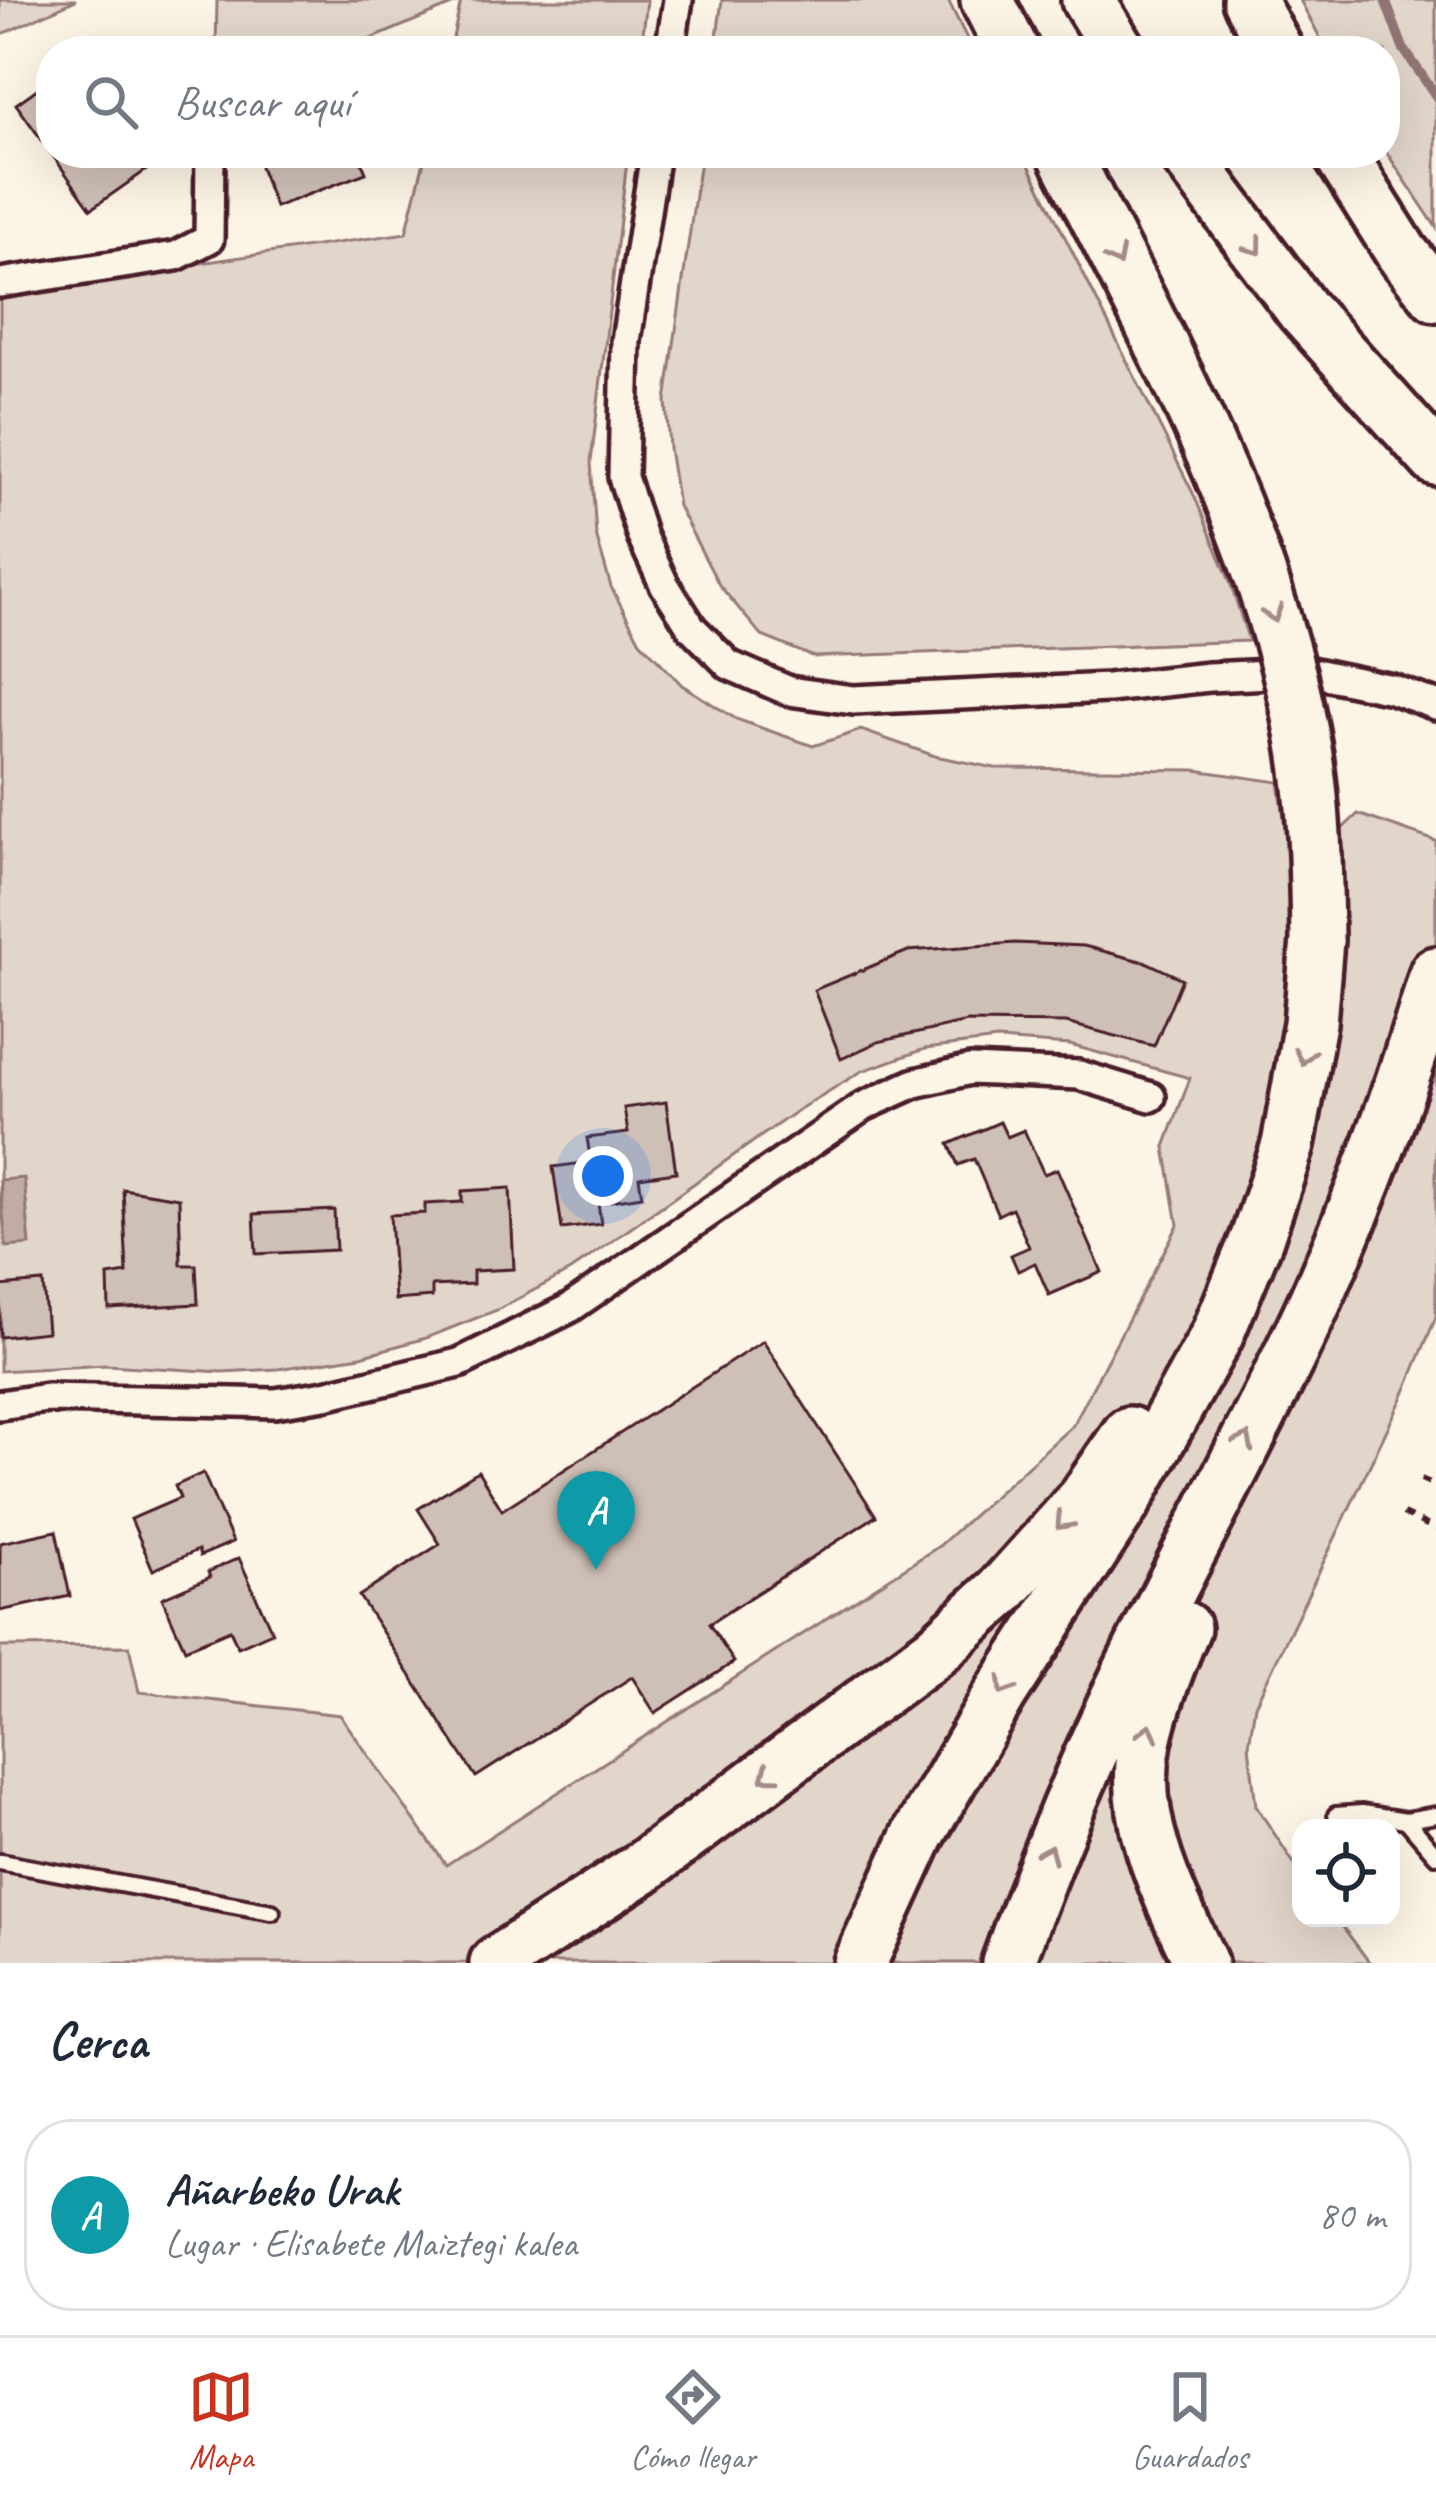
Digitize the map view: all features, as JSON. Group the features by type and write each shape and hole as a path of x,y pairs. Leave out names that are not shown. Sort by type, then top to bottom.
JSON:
{"highway":[{"path":"987,0 1005,36"},
{"path":"1088,0 1110,36"},
{"path":"1249,0 1269,36"},
{"path":"860,1963 919,1834 1001,1693 1125,1501 1217,1335 1288,1145 1310,1023 1317,940 1315,831 1302,733 1282,643 1216,461 1071,168"},
{"path":"1196,168 1303,311 1436,459"},
{"path":"1348,168 1402,253 1436,295"},
{"path":"1008,1963 1037,1880 1127,1676 1312,1307 1399,1093 1436,973"},
{"path":"496,1963 642,1868 935,1651 1000,1592 1084,1498 1158,1391 1217,1335"},
{"path":"1193,1545 1198,1595 1158,1694 1144,1745 1142,1782 1154,1852 1202,1963"}],"street":[{"path":"673,36 679,0"},
{"path":"0,283 176,256 209,239 210,168"},
{"path":"654,168 626,341 623,477 642,537 664,584 692,628 730,665 789,691 853,700 1108,688 1310,672 1392,688 1436,705"},
{"path":"0,1405 47,1398 275,1403 459,1363 570,1308 844,1118 915,1083 970,1070 1079,1075 1150,1097"}],"lane":[{"path":"1336,1815 1362,1813 1406,1820 1436,1815"},
{"path":"1406,1820 1436,1855"},
{"path":"0,1862 272,1912"}],"path":[{"path":"1421,1479 1436,1486"},
{"path":"1403,1514 1431,1525"}],"shaded area":[{"path":"0,0 76,0 0,35"},
{"path":"217,0 647,0 643,36 453,36 461,1 378,36 216,36"},
{"path":"722,0 948,0 966,36 717,36"},
{"path":"1300,0 1436,0 1436,227 1397,168 1400,36 1319,36"},
{"path":"422,168 626,168 591,462 596,535 611,587 640,641 682,685 736,719 813,746 861,730 935,756 995,768 1195,770 1279,782 1292,876 1358,814 1436,841 1436,1317 1405,1392 1255,1705 1249,1745 1256,1806 1292,1860 1292,1927 1343,1927 1370,1963 0,1963 0,1647 129,1646 139,1692 340,1715 446,1865 939,1546 1073,1425 1178,1225 1165,1147 1190,1078 1070,1045 997,1040 925,1049 862,1071 798,1110 570,1271 497,1310 426,1338 361,1356 278,1369 222,1372 107,1365 0,1371 0,292 406,233"},
{"path":"699,168 1030,168 1194,495 1249,641 814,657 762,636 719,585 678,506 666,401"},
{"path":"24,1178 30,1245 6,1247 0,1180"}],"building":[{"path":"36,90 36,132 16,104"},
{"path":"62,168 147,168 91,209"},
{"path":"261,168 364,168 366,173 275,207"},
{"path":"1015,943 1084,946 1148,963 1182,979 1154,1046 1066,1023 967,1022 878,1042 841,1059 814,990 908,951"},
{"path":"666,1102 676,1172 639,1177 642,1196 598,1203 601,1224 562,1229 553,1167 591,1162 587,1138 628,1133 624,1108"},
{"path":"1000,1122 1007,1137 1024,1130 1044,1174 1057,1169 1102,1272 1049,1295 1035,1263 1018,1271 1011,1255 1029,1247 1012,1208 998,1215 974,1159 958,1165 949,1144"},
{"path":"510,1188 514,1269 473,1271 473,1284 432,1286 432,1297 395,1300 390,1215 425,1213 425,1204 462,1202 462,1191"},
{"path":"123,1189 179,1198 181,1265 196,1265 198,1304 109,1309 108,1276 127,1273"},
{"path":"334,1210 336,1250 256,1254 254,1214"},
{"path":"43,1282 47,1332 0,1337 0,1286"},
{"path":"763,1341 876,1516 709,1624 734,1662 655,1713 632,1677 476,1777 359,1596 440,1544 418,1509 478,1471 502,1510"},
{"path":"203,1473 233,1542 200,1556 198,1550 153,1570 131,1519 180,1498 175,1486"},
{"path":"56,1531 70,1596 0,1611 0,1543"},
{"path":"239,1558 272,1632 238,1647 230,1630 185,1649 162,1598"}],"waterway":[{"path":"1385,0 1398,36"},
{"path":"1400,40 1436,96"}],"place":[{"name":"Añarbeko Urak","path":"596,1570"}]}
